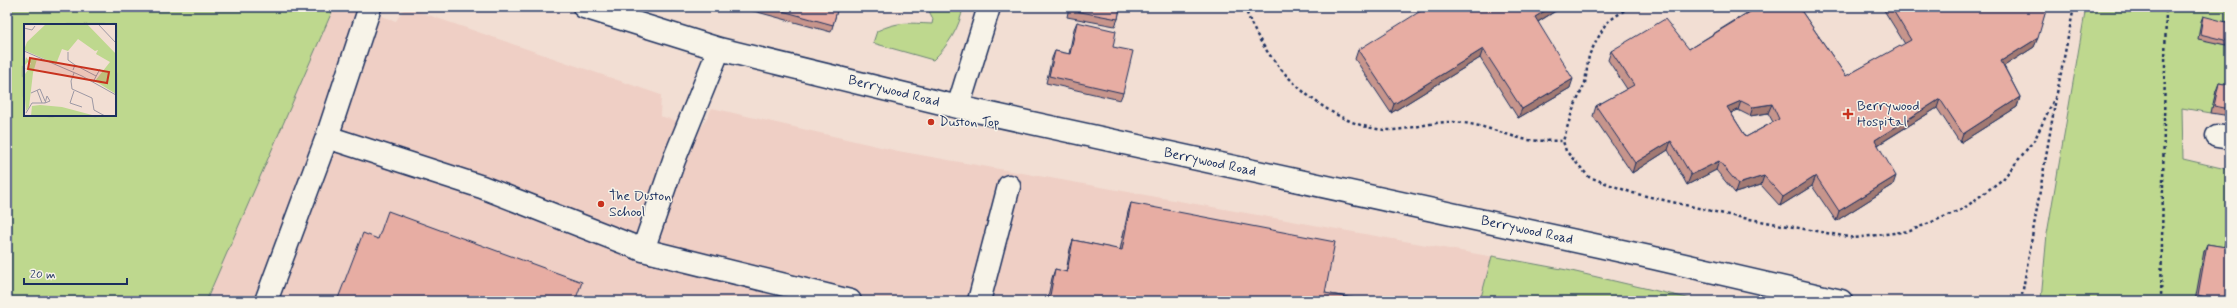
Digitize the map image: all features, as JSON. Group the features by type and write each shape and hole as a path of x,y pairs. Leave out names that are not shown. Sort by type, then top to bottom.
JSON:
{"street":[{"path":"266,301 327,137 370,7"},
{"name":"Berrywood Road","path":"584,7 719,49 958,106 1654,258 1841,301"},
{"path":"958,106 989,7"},
{"path":"643,250 674,160 719,49"},
{"path":"327,137 482,187 643,250 850,301"},
{"path":"979,301 1009,186"}],"path":[{"path":"1245,7 1248,18 1271,58 1306,95 1348,122 1386,130 1452,122 1488,128 1525,140 1563,141"},
{"path":"1629,7 1606,23 1589,55 1586,82 1572,112 1563,141 1566,151 1589,177 1634,193 1733,216 1854,238 1910,232 1963,209 2004,179 2035,139 2057,93"},
{"path":"2021,301 2057,93 2074,7"},
{"path":"2162,301 2166,7"}],"shaded area":[{"name":"The Duston School","path":"7,7 355,7 396,21 405,7 661,95 660,116 701,128 712,108 898,151 1567,270 1700,301 7,301"}],"green space":[{"path":"7,7 334,7 206,301 7,301"},
{"path":"927,7 963,7 956,29 944,49 933,60 873,43 877,31 884,28 904,23 932,24 933,19"},
{"path":"2086,7 2230,7 2230,28 2198,38 2230,46 2230,86 2216,91 2211,113 2182,108 2183,159 2230,170 2230,224 2223,255 2195,301 2041,300 2047,234"},
{"path":"1492,256 1567,270 1700,301 1480,301"}],"building":[{"path":"768,7 838,7 833,25"},
{"path":"1070,7 1120,7 1118,19 1070,10"},
{"path":"1427,7 1551,7 1535,17 1573,79 1522,109 1483,49 1394,104 1358,50"},
{"name":"Berrywood Hospital","path":"1755,7 1804,7 1802,12 1846,76 1911,40 1891,7 2047,7 2038,38 2001,61 2020,97 1963,134 1940,99 1875,140 1896,176 1839,211 1816,176 1783,197 1764,176 1738,184 1719,161 1691,175 1671,141 1635,163 1596,106 1634,85 1611,51 1665,19 1689,49 1755,9","holes":["1741,101 1753,107 1772,104 1779,119 1746,137 1727,107"]},
{"path":"2203,16 2230,23 2228,41 2200,34"},
{"path":"1077,22 1116,31 1113,47 1133,51 1123,93 1049,76 1055,51 1070,54"},
{"path":"2219,83 2230,85 2230,109 2214,106"},
{"path":"1131,203 1335,242 1325,293 1367,301 1049,301 1055,269 1067,272 1073,240 1122,250"},
{"path":"388,211 582,282 575,301 337,301 363,233 378,239"},
{"path":"2230,224 2230,301 2213,301 2214,299 2198,295 2207,244 2226,247"}],"place":[{"name":"Berrywood Hospital","path":"1848,114"},
{"name":"Duston Top","path":"931,122"},
{"name":"The Duston School","path":"601,204"}]}
